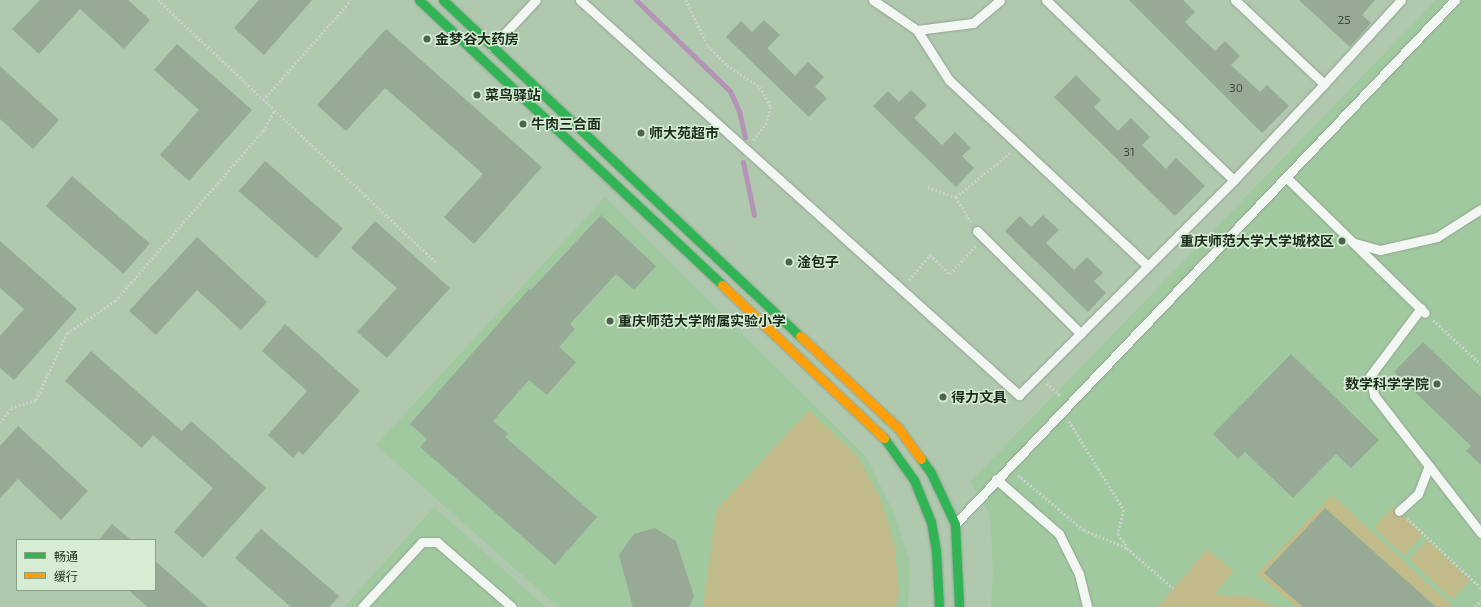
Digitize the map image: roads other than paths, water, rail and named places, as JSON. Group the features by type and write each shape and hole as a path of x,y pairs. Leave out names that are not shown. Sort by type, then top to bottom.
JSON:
{"street":[{"path":"419,0 886,440 914,480 931,522 936,551 939,607"},
{"path":"443,0 493,45 899,429 931,473 955,524 959,607"}],"lane":[{"path":"482,58 536,0"},
{"path":"580,0 1019,395 1234,180 1401,0"},
{"path":"874,0 917,30 949,80 1148,266"},
{"path":"917,30 973,23 1000,0"},
{"path":"1046,0 1234,180"},
{"path":"1235,0 1324,84"},
{"path":"955,524 1008,466 1455,0"},
{"path":"1286,177 1423,310 1370,376 1374,395 1481,533"},
{"path":"1354,242 1380,250 1437,237 1481,210"},
{"path":"980,234 1081,334"},
{"path":"1399,511 1418,494 1429,466"},
{"path":"996,479 1059,534 1079,574 1087,607"},
{"path":"362,607 422,542 437,542 512,607"}],"waterway":[{"path":"636,0 730,91 739,111 745,137"},
{"path":"743,162 754,215"}],"place":[{"name":"金梦谷大药房","path":"427,39"},
{"name":"菜鸟驿站","path":"477,95"},
{"name":"牛肉三合面","path":"523,124"},
{"name":"师大苑超市","path":"641,133"},
{"name":"重庆师范大学大学城校区","path":"1342,241"},
{"name":"淦包子","path":"789,262"},
{"name":"重庆师范大学附属实验小学","path":"610,321"},
{"name":"数学科学学院","path":"1437,384"},
{"name":"得力文具","path":"943,397"}]}
